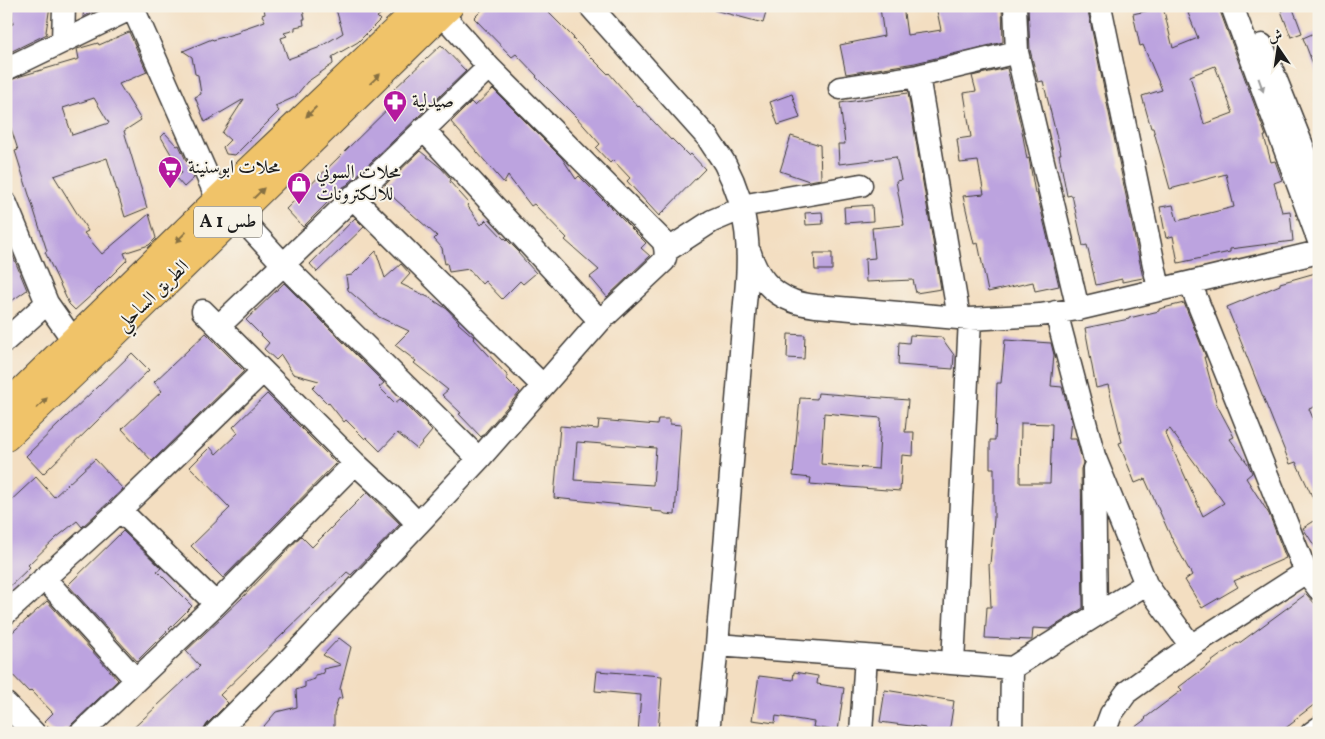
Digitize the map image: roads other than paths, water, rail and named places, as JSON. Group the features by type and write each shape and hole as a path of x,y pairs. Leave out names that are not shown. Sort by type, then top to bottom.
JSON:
{"highway":[{"name":"الطريق الساحلي","path":"6,437 81,351 228,207 438,9"},
{"name":"الطريق الساحلي","path":"6,407 81,351"}],"street":[{"path":"64,6 64,41"},
{"path":"590,6 708,138 724,162 734,184 736,209 734,227 745,303"},
{"path":"1015,6 1018,52 1094,456 1096,616"},
{"path":"1100,6 1159,290"},
{"path":"1232,6 1319,241"},
{"path":"1247,6 1310,144 1319,188"},
{"path":"6,69 135,7 228,207 479,459"},
{"path":"216,733 282,667 479,459 600,321 664,261 666,251 663,241 489,66 438,9"},
{"path":"840,88 918,76 1018,52"},
{"path":"418,524 211,319 283,264 489,66"},
{"path":"918,76 964,318 953,663"},
{"path":"423,129 600,321"},
{"path":"666,251 712,221 736,209 861,185"},
{"path":"352,197 543,386"},
{"path":"6,204 47,303 81,351"},
{"path":"708,733 748,274 746,224 736,209"},
{"path":"748,245 753,263 762,280 776,293 793,302 816,306 964,318 1040,315 1067,310 1319,252"},
{"path":"1104,733 1110,714 1127,692 1191,646 1312,581 1190,283"},
{"path":"6,340 47,303"},
{"path":"6,612 120,510 263,371"},
{"path":"1094,456 1146,584 1191,646"},
{"path":"81,733 216,604 355,463"},
{"path":"120,510 216,604"},
{"path":"44,578 136,680"},
{"path":"717,645 1012,668 1146,584"},
{"path":"860,733 866,656"},
{"path":"1011,733 1012,668"},
{"path":"6,704 34,733"},
{"path":"1312,733 1319,728"}],"place":[{"name":"صيدلية","path":"395,123"},
{"name":"محلات ابوسنينة","path":"170,189"},
{"name":"محلات السوني للالكترونات","path":"299,205"}]}
